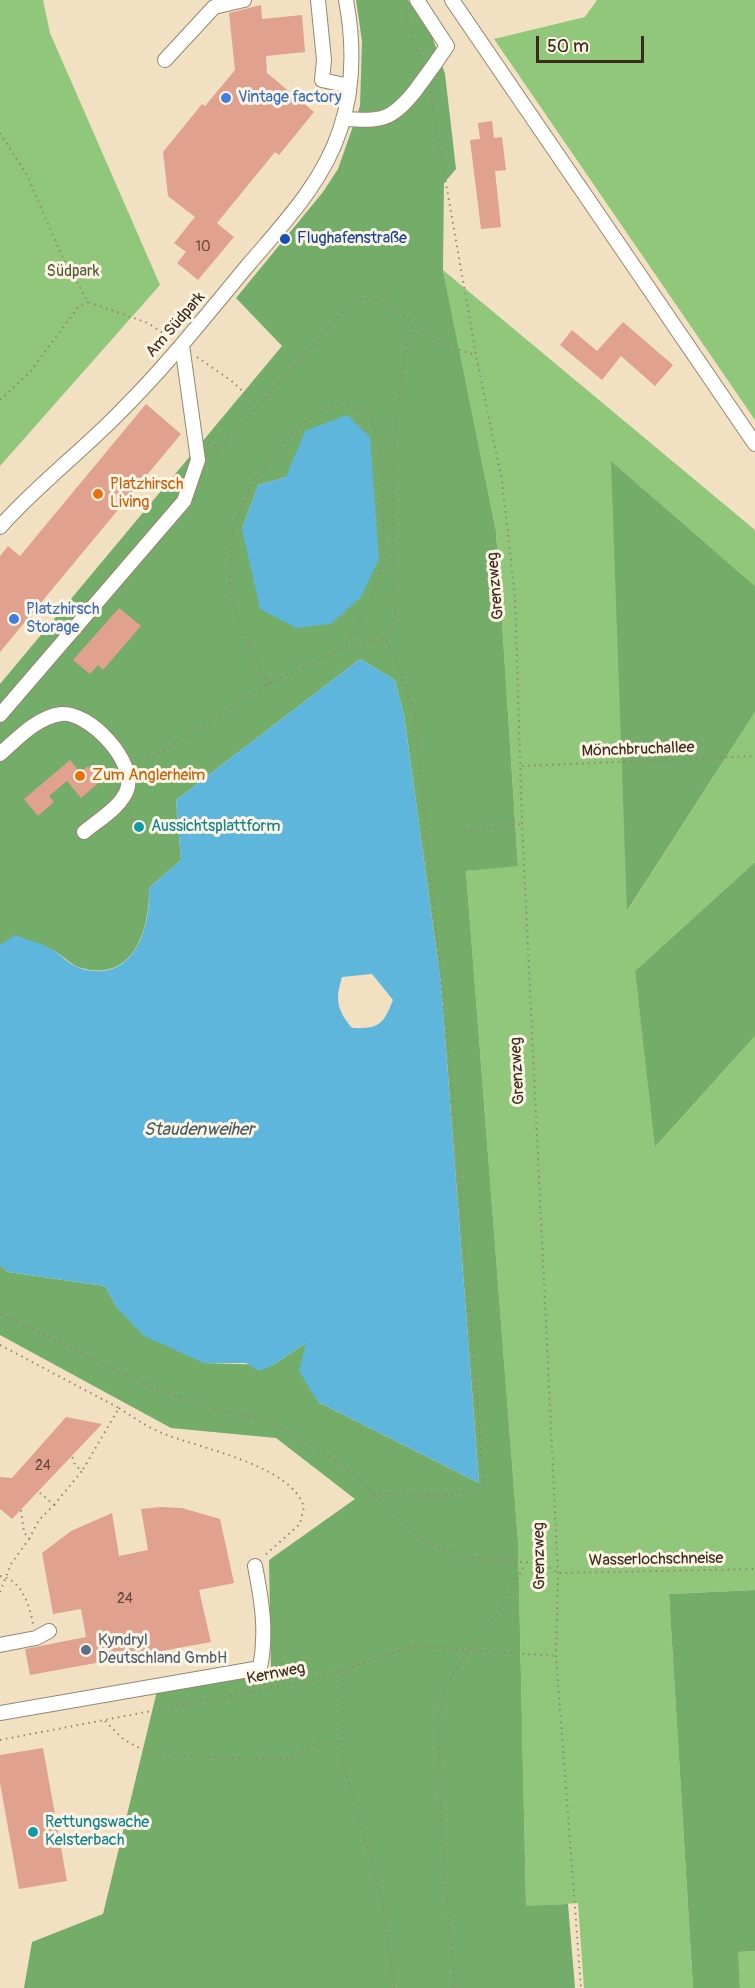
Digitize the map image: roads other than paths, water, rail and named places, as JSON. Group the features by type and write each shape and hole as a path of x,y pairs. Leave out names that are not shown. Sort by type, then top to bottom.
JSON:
{"street":[{"path":"165,60 214,7 244,0"},
{"path":"318,0 324,60 322,80 349,87"},
{"path":"345,0 351,47 349,87 343,119 379,121 401,109 447,46 417,0"},
{"path":"452,0 755,444"},
{"name":"Am Südpark","path":"0,527 123,410 182,345 312,187 332,150 343,119"},
{"path":"0,715 183,501 198,460 182,345"},
{"path":"0,754 38,722 60,714 70,714 84,719 97,729 108,740 122,761 127,775 128,789 119,802 84,832"},
{"path":"0,1713 260,1668 265,1642 264,1615 255,1566"},
{"path":"0,1646 36,1638 49,1631"}],"water":[{"path":"347,415 370,437 379,559 361,597 331,624 296,628 260,609 242,529 258,485 286,477 305,431"},
{"name":"Staudenweiher","path":"360,659 395,680 404,715 441,983 479,1483 318,1402 299,1371 306,1343 273,1365 259,1371 246,1363 204,1363 144,1336 117,1308 105,1286 8,1272 0,1265 0,945 15,935 50,948 70,964 96,971 111,969 124,962 134,951 141,938 149,905 149,888 181,860 176,800","holes":["372,974 393,1000 379,1024 368,1028 352,1028 340,1010 338,992 342,977"]}],"place":[{"name":"Vintage factory","path":"226,98"},
{"name":"Flughafenstraße","path":"285,239"},
{"name":"Platzhirsch Living","path":"98,494"},
{"name":"Platzhirsch Storage","path":"14,619"},
{"name":"Zum Anglerheim","path":"80,776"},
{"name":"Aussichtsplattform","path":"139,827"},
{"name":"Kyndryl Deutschland GmbH","path":"86,1650"},
{"name":"Rettungswache Kelsterbach","path":"33,1832"}],"park label":[{"name":"Südpark","path":"73,272"}]}
